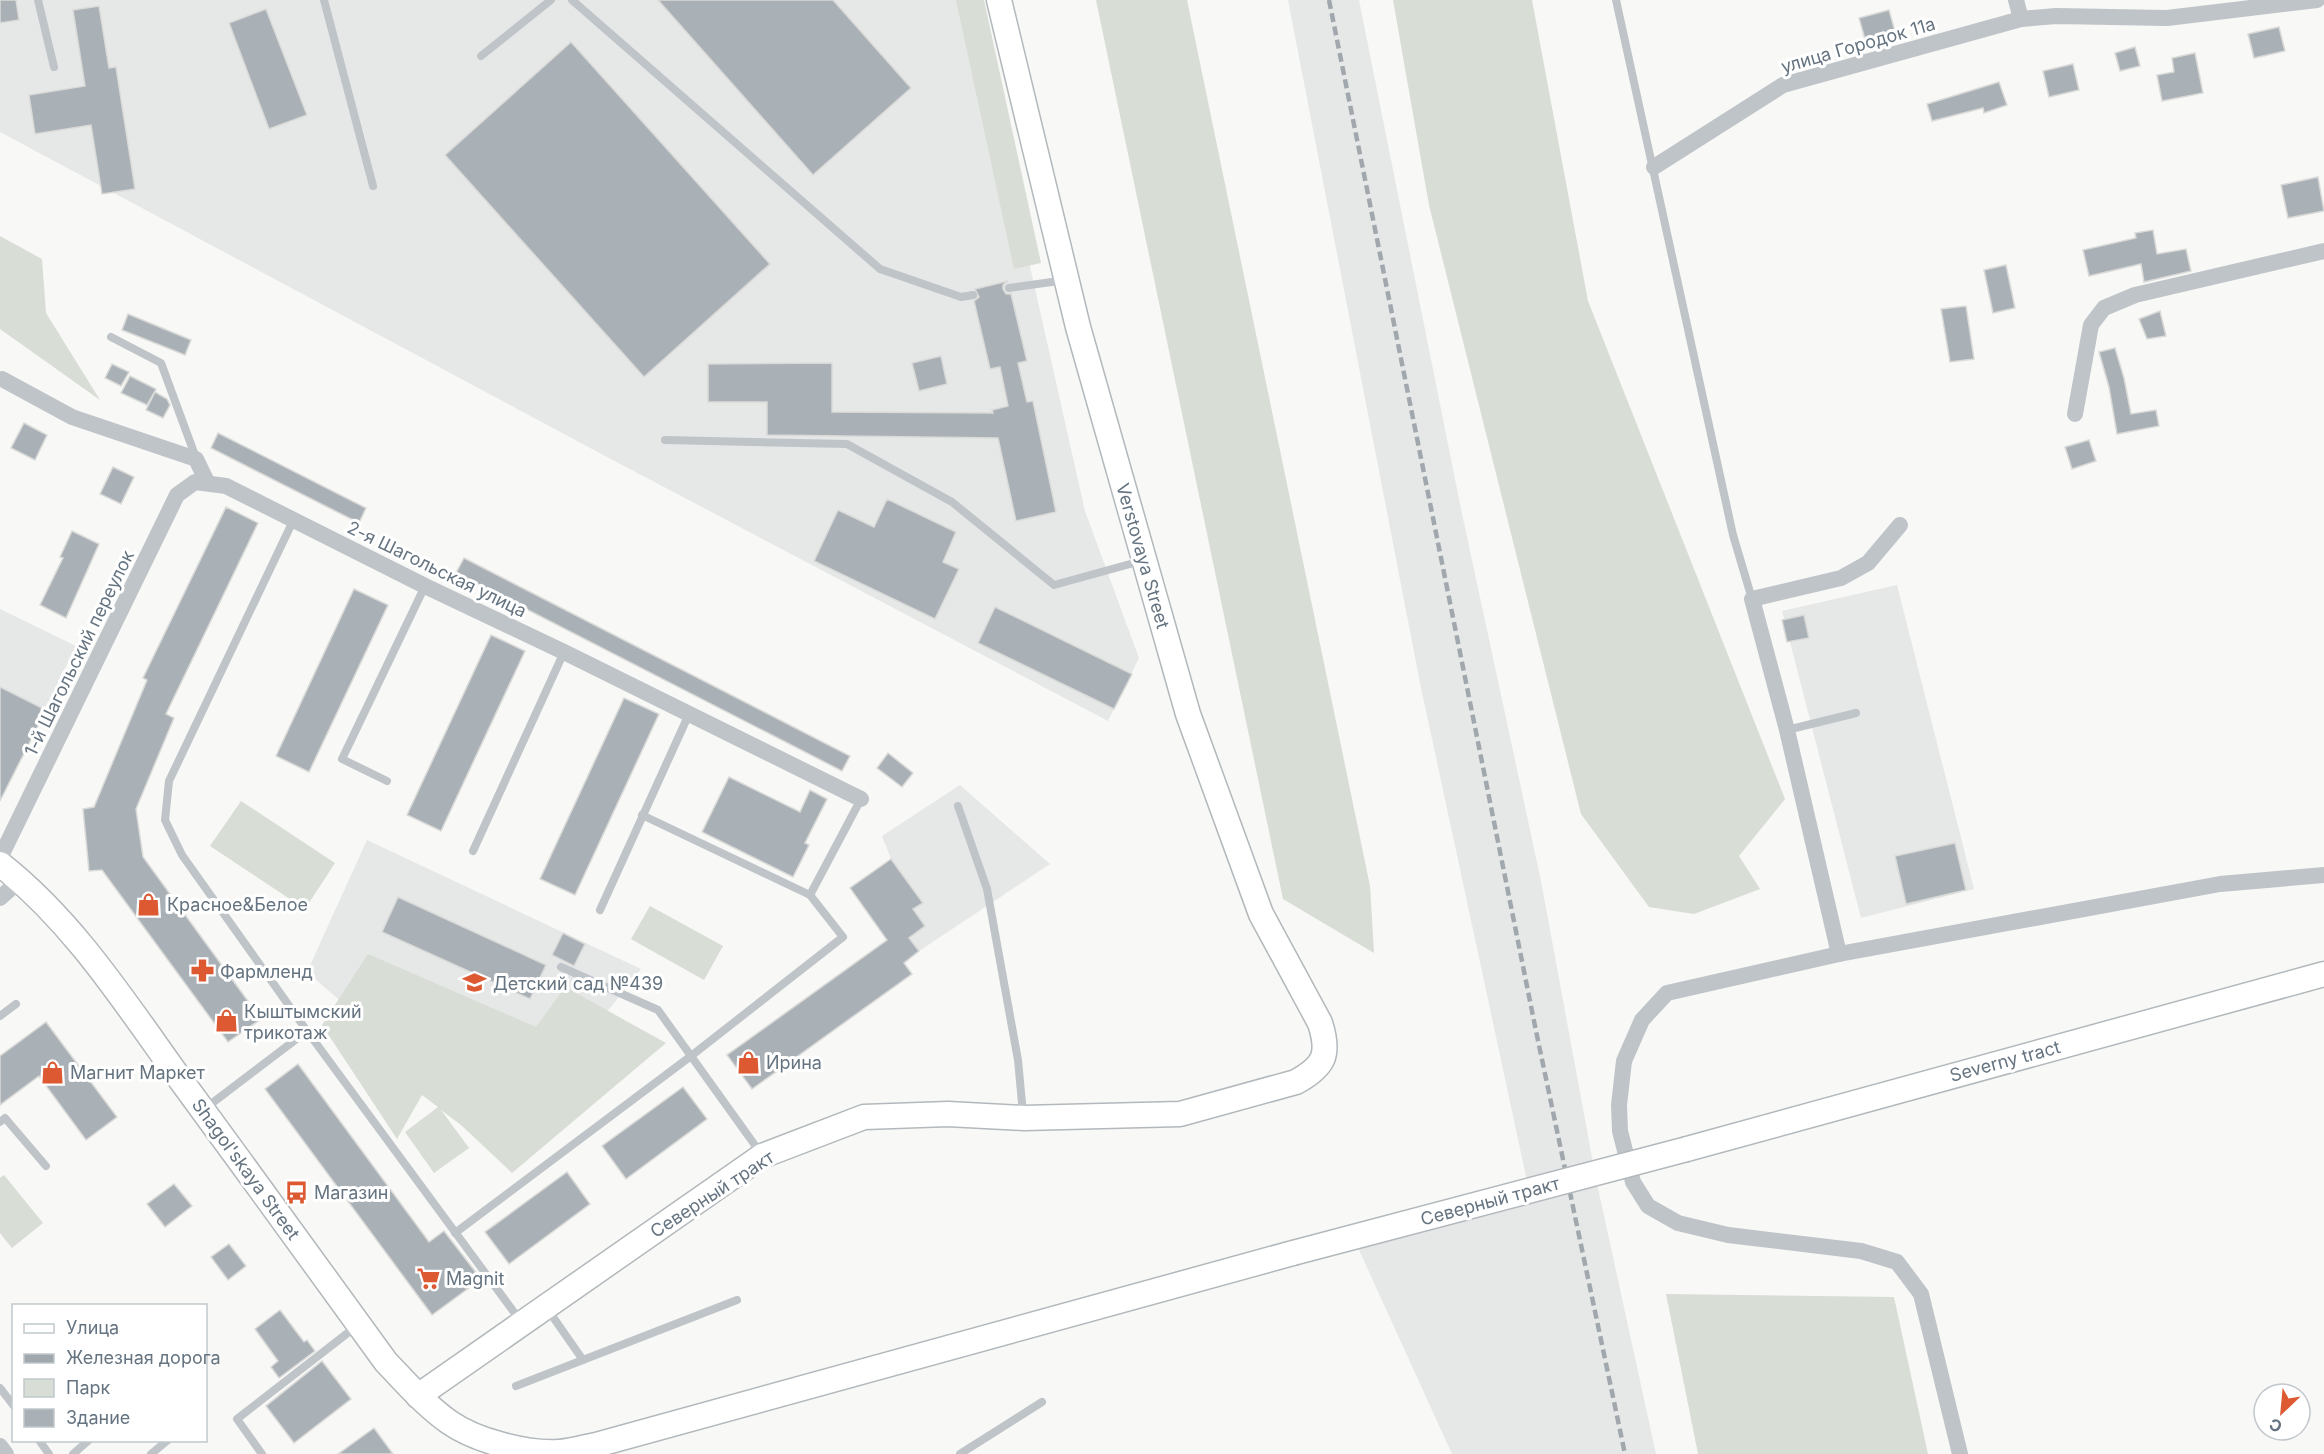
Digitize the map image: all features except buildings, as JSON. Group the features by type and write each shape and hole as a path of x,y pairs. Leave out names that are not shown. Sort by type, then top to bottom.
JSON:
{"main road":[{"name":"Verstovaya Street","path":"999,0 1078,327 1188,714 1261,914 1320,1023 1326,1040 1325,1057 1313,1072 1296,1082"},
{"name":"Shagol'skaya Street","path":"0,864 54,913 103,974 386,1362 418,1396 480,1446"},
{"name":"Severny tract","path":"1687,1149 2324,974"},
{"name":"Северный тракт","path":"418,1396 762,1156 864,1117 948,1114 1024,1118 1180,1114 1296,1082"},
{"name":"Северный тракт","path":"480,1446 559,1452 596,1445 1293,1253 1687,1149"}],"street":[{"path":"2016,0 2021,19"},
{"path":"2056,16 2065,0"},
{"name":"улица Городок 11а","path":"1654,167 1783,85 2021,19 2056,16 2167,18 2317,0"},
{"path":"2075,414 2091,325 2104,308 2135,295 2324,251"},
{"path":"2,379 72,417 196,459 207,482"},
{"name":"1-й Шагольский переулок","path":"0,858 177,495 195,482 207,482"},
{"name":"2-я Шагольская улица","path":"207,482 225,486 424,586 564,652 861,799"},
{"path":"1839,954 1787,730 1752,599 1841,579 1868,563 1900,525"},
{"path":"1960,1454 1921,1294 1897,1262 1861,1251 1728,1235 1678,1223 1648,1206 1633,1182 1620,1131 1619,1105 1624,1061 1642,1020 1667,993 1839,954 2220,884 2324,874"},
{"path":"0,898 20,880"},
{"path":"0,1446 6,1454"}],"lane":[{"path":"38,0 54,67"},
{"path":"324,0 374,186"},
{"path":"481,56 551,0"},
{"path":"572,0 880,269 961,297 973,295"},
{"path":"1616,0 1733,535 1752,599"},
{"path":"1009,288 1066,280"},
{"path":"111,337 161,363 196,459"},
{"path":"665,440 847,444 952,502 1054,585 1145,560"},
{"path":"293,521 169,781 165,820 182,855 307,1031 522,1324"},
{"path":"387,781 342,759 424,586"},
{"path":"473,851 564,652"},
{"path":"1787,730 1856,713"},
{"path":"600,910 689,714"},
{"path":"810,895 861,799"},
{"path":"958,806 987,889 1018,1060 1024,1118"},
{"path":"455,1233 691,1056 843,937 810,895 642,814"},
{"path":"561,967 658,1010 762,1156"},
{"path":"0,1016 16,1004"},
{"path":"203,1110 307,1031"},
{"path":"0,1122 5,1118 46,1166"},
{"path":"516,1386 737,1300"},
{"path":"546,1307 583,1360"},
{"path":"262,1454 237,1419 359,1325"},
{"path":"0,1388 12,1403"},
{"path":"960,1454 1042,1402"},
{"path":"73,1454 86,1442"},
{"path":"151,1454 166,1442"}],"shaded area":[{"path":"0,0 970,0 1085,511 1139,658 1108,721 607,457 0,132"},
{"path":"1288,0 1359,0 1461,509 1541,881 1596,1179 1656,1454 1452,1454 1354,1239 1530,1195 1420,683"},
{"path":"1897,585 1974,889 1861,918 1782,611"},
{"path":"0,609 76,646 5,791 0,789"},
{"path":"960,785 1050,864 919,951 909,938 925,926 913,909 923,902 891,859 882,836"},
{"name":"Детский сад №439","path":"367,840 641,969 537,1100 494,1134 307,972"}],"green space":[{"path":"956,0 984,0 1041,263 1014,269"},
{"path":"1096,0 1187,0 1370,886 1374,953 1283,899"},
{"path":"1393,0 1532,0 1588,301 1785,799 1739,856 1760,889 1694,914 1649,907 1581,814 1429,205"},
{"path":"0,236 42,259 46,313 100,400 0,329"},
{"path":"241,801 335,863 305,909 210,846"},
{"path":"650,906 723,946 704,980 631,939"},
{"path":"368,954 536,1027 565,987 666,1043 512,1173 461,1125 441,1110 469,1148 434,1173 405,1132 438,1107 422,1095 397,1139 322,1025"},
{"path":"4,1175 43,1223 12,1248 0,1233 0,1178"},
{"path":"1666,1294 1894,1297 1928,1454 1698,1454"}],"railway":[{"path":"1329,0 1536,1031 1625,1454"}],"place":[{"name":"Красное&Белое","path":"149,904"},
{"name":"Фармленд","path":"202,971"},
{"name":"Детский сад №439","path":"475,983"},
{"name":"Кыштымский трикотаж","path":"226,1021"},
{"name":"Ирина","path":"748,1062"},
{"name":"Магнит Маркет","path":"52,1072"},
{"name":"Магазин","path":"296,1192"},
{"name":"Magnit","path":"428,1278"}]}
